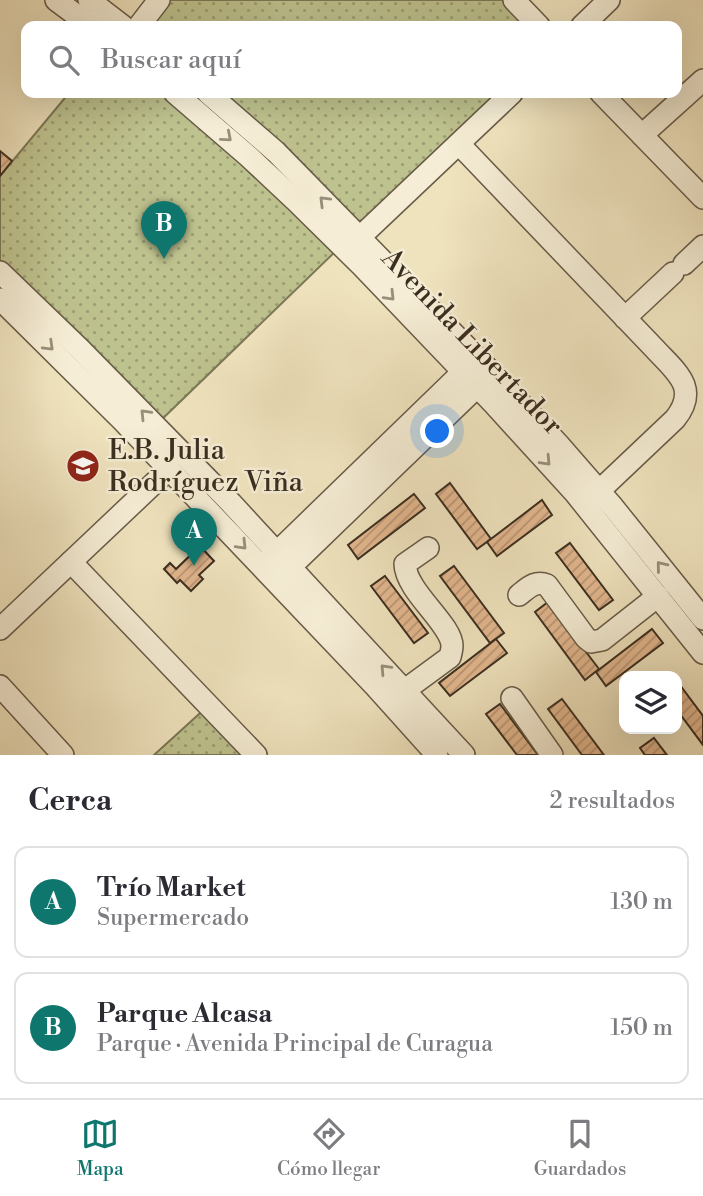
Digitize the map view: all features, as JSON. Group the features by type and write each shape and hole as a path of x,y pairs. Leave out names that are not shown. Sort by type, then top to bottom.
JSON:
{"street":[{"path":"56,0 84,21"},
{"path":"89,0 116,21"},
{"path":"143,21 159,0"},
{"path":"514,0 534,21"},
{"path":"587,21 610,0"},
{"path":"642,135 703,80"},
{"name":"Avenida Libertador","path":"181,98 248,156 362,266 559,445 696,597 703,620"},
{"name":"Avenida Libertador","path":"214,98 276,152 360,237 477,372 703,653"},
{"path":"360,237 507,98"},
{"path":"606,98 703,198"},
{"path":"459,144 676,372 684,385 686,399 675,419 599,491"},
{"path":"625,318 703,246"},
{"path":"0,272 127,396 437,755"},
{"path":"0,299 61,357 169,469 405,690 464,755"},
{"path":"276,567 477,372"},
{"path":"0,629 169,469"},
{"path":"405,690 450,657 452,643 446,631 405,571 405,564 428,548"},
{"path":"71,562 256,755"},
{"path":"519,595 534,584 541,582 547,585 591,642 602,640 657,596"},
{"path":"0,686 63,755"},
{"path":"512,698 552,755"}],"green space":[{"path":"159,0 514,0 534,21 143,21"},
{"path":"65,98 180,98 341,246 156,425 0,272 0,176"},
{"path":"213,98 507,98 360,237"},
{"path":"209,705 256,755 154,755"}],"building":[{"path":"0,151 12,161 0,176"},
{"path":"450,483 491,539 477,549 436,494"},
{"path":"414,494 425,508 358,559 348,545"},
{"path":"542,500 552,515 497,556 487,542"},
{"path":"570,543 613,600 599,610 556,553"},
{"path":"200,546 214,561 199,575 203,579 191,591 180,580 177,583 164,569 170,563 176,569"},
{"path":"454,566 504,633 490,643 440,576"},
{"path":"385,576 428,633 414,643 371,586"},
{"path":"548,602 599,669 585,680 535,612"},
{"path":"652,629 663,643 626,671 619,671 619,676 606,686 596,672"},
{"path":"496,639 507,653 450,696 439,683"},
{"path":"682,688 703,716 703,745 682,717"},
{"path":"562,699 604,755 582,755 548,709"},
{"path":"500,704 538,755 517,755 486,714"},
{"path":"654,738 667,755 645,755 640,748"}],"place":[{"name":"Parque Alcasa","path":"164,259"},
{"name":"E.B. Julia Rodríguez Viña","path":"83,466"},
{"name":"Trío Market","path":"194,566"}]}
